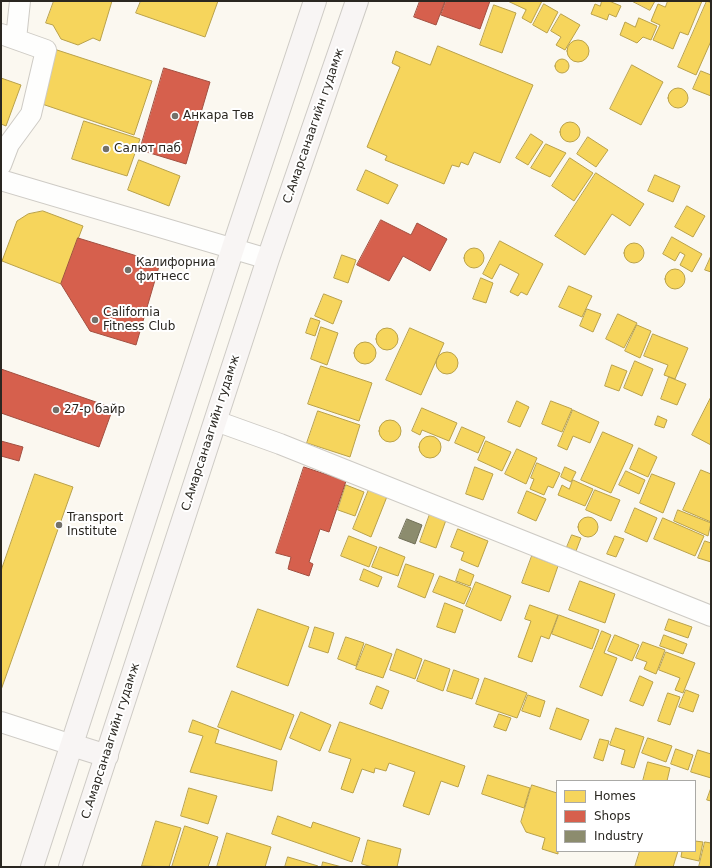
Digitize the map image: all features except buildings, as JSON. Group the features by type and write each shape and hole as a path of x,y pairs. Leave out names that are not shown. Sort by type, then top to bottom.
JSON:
{"main road":[{"path":"32,867 233,248 316,1"},
{"name":"С.Амарсанаагийн гудамж","path":"70,867 268,260 357,1"},
{"path":"72,745 107,756"}],"street":[{"path":"1,165 9,144 31,114 46,50 8,36 20,1"},
{"path":"1,180 233,248 268,260"},
{"path":"216,421 280,444 711,616"},
{"path":"1,722 72,745"}],"place":[{"name":"Анкара Төв","path":"175,116"},
{"name":"Салют паб","path":"106,149"},
{"name":"Калифорниа фитнесс","path":"128,270"},
{"name":"California Fitness Club","path":"95,320"},
{"name":"27-р байр","path":"56,410"},
{"name":"Transport Institute","path":"59,525"}]}
